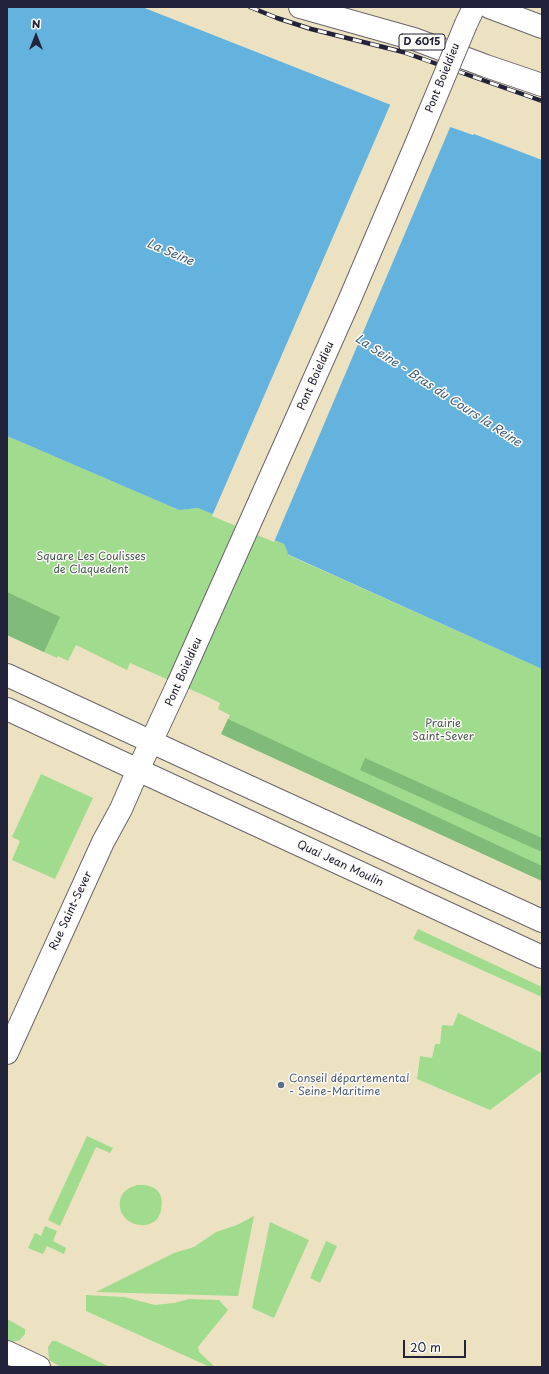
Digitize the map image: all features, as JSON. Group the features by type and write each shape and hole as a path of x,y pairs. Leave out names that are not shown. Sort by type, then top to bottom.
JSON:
{"main road":[{"name":"D 6015","path":"300,7 414,39 542,85"},
{"path":"489,7 542,27"},
{"name":"Pont Boieldieu","path":"151,742 349,301 470,15"},
{"path":"7,675 542,921"},
{"name":"Quai Jean Moulin","path":"7,709 542,957"},
{"path":"138,770 151,742"},
{"name":"Rue Saint-Sever","path":"7,1053 100,849 121,809 138,770"},
{"path":"276,834 288,805"},
{"path":"7,1352 39,1367"}],"green space":[{"path":"7,436 179,510 198,508 284,544 288,555 542,669 542,881 221,734 230,715 218,709 220,703 210,698 130,663 127,670 76,645 68,661 58,656 57,658 7,635"},
{"path":"7,592 60,617 44,652 7,635"},
{"path":"228,719 542,866 542,881 221,734"},
{"path":"365,758 542,838 542,852 360,770"},
{"path":"41,774 93,798 55,879 12,860 20,841 12,837"},
{"path":"418,929 542,987 542,997 413,939"},
{"path":"458,1013 542,1053 542,1071 490,1110 417,1079 420,1056 432,1058 435,1044 440,1044 442,1025 453,1026"},
{"path":"87,1136 113,1148 110,1153 96,1147 60,1226 48,1220"},
{"path":"137,1185 153,1187 160,1193 162,1203 161,1210 158,1218 152,1223 138,1225 130,1222 124,1217 120,1210 120,1201 124,1192"},
{"path":"254,1216 238,1296 96,1292 174,1253 194,1247 216,1232 237,1225"},
{"path":"270,1222 309,1240 274,1318 252,1308"},
{"path":"45,1226 57,1231 53,1241 66,1248 64,1254 47,1246 43,1254 28,1248 35,1233 41,1236"},
{"path":"326,1241 337,1246 320,1283 310,1278"},
{"path":"86,1295 124,1297 155,1305 174,1303 189,1299 219,1300 228,1310 198,1347 199,1352 215,1367 210,1367 86,1311"},
{"path":"7,1319 25,1329 25,1334 20,1340 13,1342 7,1340"},
{"path":"52,1341 56,1341 110,1367 61,1367 49,1360 48,1347"}],"water":[{"path":"7,7 142,7 419,116 473,135 474,134 542,160 542,669 287,554 288,553 284,544 198,508 179,510 7,436"}],"pier":[{"path":"391,103 451,125 274,542 212,516"}],"railway":[{"path":"250,7 311,29 403,52 542,101"}],"place":[{"name":"Conseil départemental - Seine-Maritime","path":"281,1085"}],"water label":[{"name":"La Seine","path":"170,253"},
{"name":"La Seine - Bras du Cours la Reine","path":"438,391"}],"park label":[{"name":"Square Les Coulisses de Claquedent","path":"91,563"},
{"name":"Prairie Saint-Sever","path":"443,730"}]}
